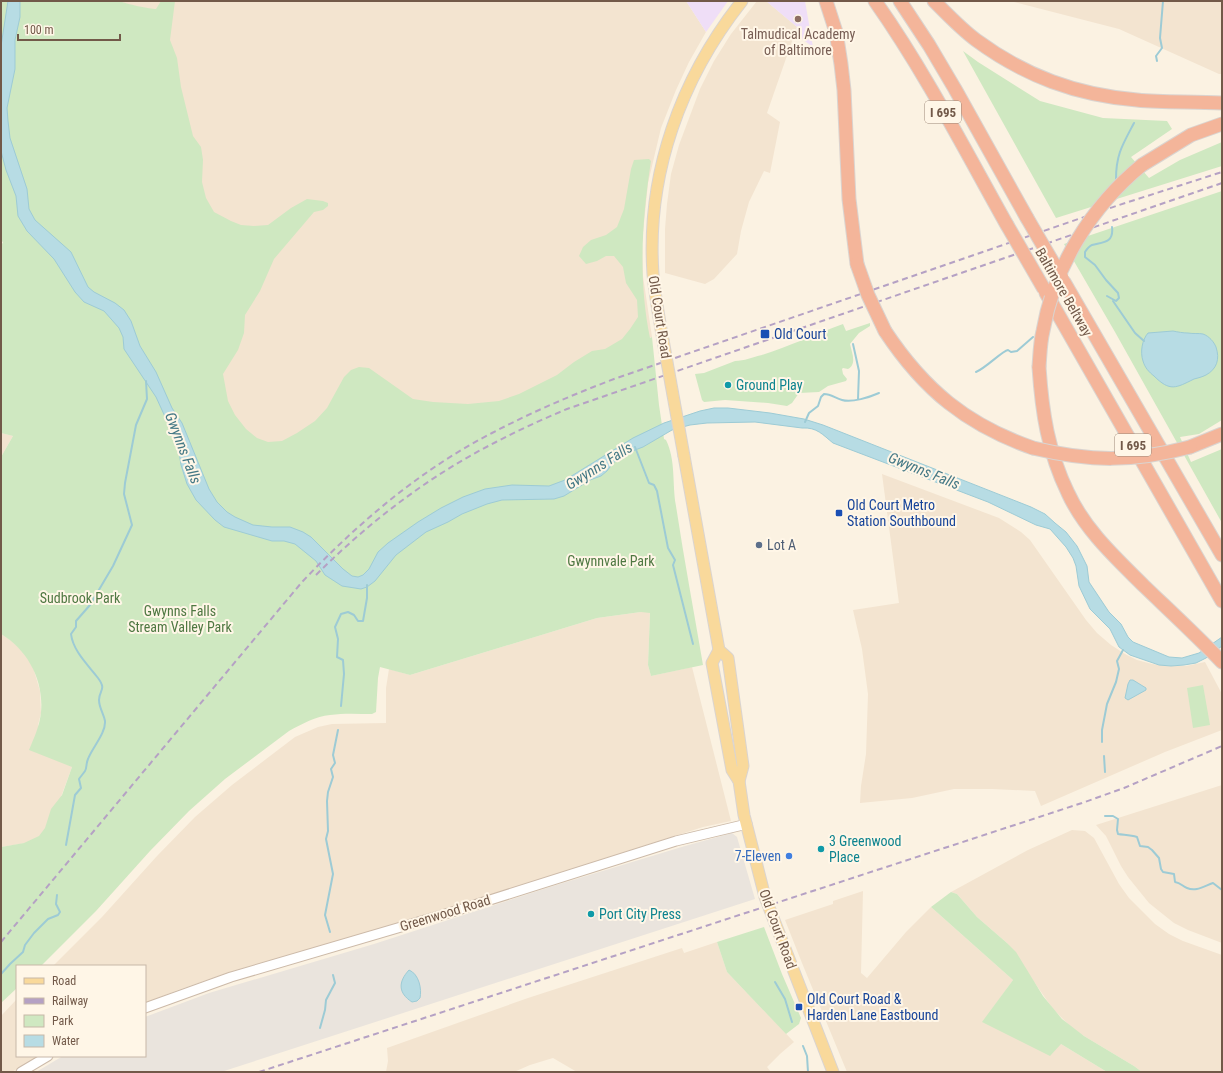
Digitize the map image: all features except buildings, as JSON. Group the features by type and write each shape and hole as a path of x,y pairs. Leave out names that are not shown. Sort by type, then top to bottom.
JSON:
{"highway":[{"path":"826,1 836,32 841,64 844,90 849,199 857,264 868,295 885,331 913,369 948,403 968,418 1001,436 1033,448 1074,457 1104,459 1131,458 1158,454 1190,447 1222,434"},
{"name":"Baltimore Beltway","path":"875,1 932,92 1222,601"},
{"name":"Baltimore Beltway","path":"900,1 929,45 955,89 1027,218 1222,555"},
{"path":"934,1 970,35 999,56 1041,78 1062,86 1116,98 1222,103"},
{"path":"1222,124 1191,135 1142,165 1128,176 1109,197 1082,232 1061,270 1046,315 1042,331 1039,367 1044,421 1049,443 1062,480 1078,510 1106,548 1222,662"}],"main road":[{"name":"Old Court Road","path":"739,781 743,766 728,658 719,650 663,340 655,290 652,244 655,200 666,146 675,118 694,74 726,21 742,1"},
{"name":"Old Court Road","path":"719,650 712,663 732,770 739,781 747,824 765,897 833,1072"}],"street":[{"name":"Greenwood Road","path":"146,1008 231,977 452,912 676,841 747,824"},
{"path":"21,1072 46,1057"}],"shaded area":[{"path":"86,1 686,1 706,32 689,62 661,128 648,183 642,243 643,276 652,337 612,353 511,401 260,485 228,459"},
{"name":"Talmudical Academy of Baltimore","path":"686,1 728,1 706,32"},
{"path":"757,1 766,1 797,27 767,113 780,122 770,173 764,171 749,202 741,231 737,254 714,279 705,284 665,273 665,229 671,174 679,145 700,89 714,61 731,34"},
{"name":"Talmudical Academy of Baltimore","path":"766,1 805,1 813,47 795,34 797,27"},
{"path":"1010,1 1222,1 1222,74 1219,74 1119,29"},
{"path":"1,433 13,436 1,457"},
{"path":"882,474 999,518 1021,532 1030,540 1086,620 1097,633 1125,654 1137,660 1169,666 1186,666 1205,662 1222,694 1222,730 1165,752 1041,806 1035,791 992,789 954,789 912,798 860,803 866,754 868,694 862,649 853,610 899,603"},
{"path":"650,612 648,665 651,676 692,667 731,821 703,827 434,913 230,972 146,1003 146,965 54,965 102,917 157,856 195,817 232,785 295,737 318,727 332,724 386,723 386,688 389,669 410,675 597,618"},
{"path":"1,634 12,641 20,649 33,667 40,691 41,713 38,725 72,767 45,840 1,847"},
{"path":"1222,785 1222,943 1174,923 1149,903 1128,877 1106,836 1096,825"},
{"path":"1072,830 1085,831 1094,838 1119,884 1129,898 1155,924 1169,934 1183,941 1222,955 1222,1072 1142,1072 1084,1036 1072,1028 1053,1009 1007,943 977,917 957,894 951,892 1028,850"},
{"path":"732,833 737,837 755,899 221,1072 36,1072 61,1057 146,1057 146,1017 209,993 374,944 553,886"},
{"path":"863,891 861,973 867,978 906,932 931,907 1013,980 983,1022 1061,1044 1107,1072 847,1072 785,920 833,904 833,901"},
{"path":"717,942 727,972 794,1042 767,1067 771,1072 577,1072 553,1058 514,1072 386,1072 388,1061 387,1048 528,998 682,948 684,953"},
{"path":"16,1000 16,1057 37,1057 12,1072 1,1072 1,1016"}],"green space":[{"name":"Gwynns Falls Stream Valley Park","path":"1,1 120,1 127,4 156,9 161,1 175,1 170,40 177,58 181,87 193,136 201,147 203,160 202,182 206,198 214,212 241,225 268,225 291,208 307,199 328,203 328,206 323,210 314,212 274,259 260,291 245,315 244,333 238,350 223,374 228,401 235,415 246,429 257,438 268,442 282,441 315,421 327,408 344,377 351,370 359,367 369,368 413,399 468,404 499,401 519,394 557,375 592,351 605,349 622,339 638,317 637,300 626,283 623,267 614,256 606,256 597,261 586,264 579,256 583,247 591,240 606,235 617,227 624,209 634,160 649,159 651,161 645,205 643,250 646,316 650,338 652,337 664,439 666,440 669,448 673,464 676,506 703,665 651,676 648,665 650,613 641,612 597,618 410,675 380,667 376,712 372,714 330,715 309,721 289,731 225,779 189,811 150,851 96,911 42,965 16,965 16,989 1,1003 1,847 24,843 39,836 45,828 51,809 62,795 72,767 29,750 41,712 40,689 37,678 26,658 11,641 1,634 1,457 13,436 1,433 1,244 3,243 1,239"},
{"path":"963,51 1040,101 1103,118 1167,121 1172,129 1131,157 1149,178 1180,160 1222,142 1222,166 1056,218"},
{"path":"1222,191 1222,420 1199,434 1180,437 1191,462 1222,449 1222,523 1064,244"},
{"path":"870,323 870,326 859,333 850,344 853,361 851,367 848,369 842,369 843,374 847,379 846,381 828,386 819,392 799,393 792,403 787,406 725,400 704,402 702,400 695,374 704,373 735,361 762,355 843,324 846,331"},
{"path":"1203,685 1210,725 1193,728 1187,688"},
{"path":"951,892 957,894 977,917 1016,952 1043,996 1062,1019 1084,1036 1142,1072 1107,1072 1061,1044 1050,1056 982,1022 1013,980 931,907"},
{"path":"764,927 801,1018 799,1024 786,1034 727,972 717,942"}],"water":[{"name":"Gwynns Falls","path":"8,1 20,1 20,17 15,40 15,69 7,108 8,121 10,138 27,189 29,209 35,220 71,252 88,287 124,310 131,321 140,346 156,372 172,408 182,423 209,489 217,502 227,512 235,517 253,525 290,527 303,532 311,537 343,569 352,576 358,577 363,575 369,569 378,552 388,543 418,522 463,497 485,489 512,485 549,486 565,480 633,438 664,423 700,411 714,408 728,408 770,413 804,419 823,425 1031,507 1045,514 1066,532 1077,546 1087,566 1089,582 1109,612 1121,624 1128,637 1133,642 1169,657 1182,658 1199,653 1222,637 1222,646 1206,658 1196,663 1184,665 1159,665 1130,655 1119,647 1110,629 1090,609 1079,586 1076,566 1073,558 1066,547 1050,529 1036,525 988,502 833,443 816,430 807,428 755,422 707,423 690,425 672,430 643,447 627,453 613,463 601,476 590,480 564,496 554,499 502,500 462,514 426,532 396,555 375,581 367,587 361,589 342,586 325,575 316,561 295,544 284,541 272,541 224,527 215,520 196,500 187,484 181,465 178,445 156,397 124,349 123,337 119,328 104,311 84,302 75,292 54,259 27,231 18,216 16,196 6,170 1,151 1,46"},
{"path":"1173,331 1205,335 1214,343 1218,356 1217,363 1210,373 1182,385 1173,387 1164,384 1146,368 1142,358 1142,350 1143,343 1148,333"},
{"path":"1130,680 1133,680 1146,688 1146,690 1128,700 1125,698"},
{"path":"409,970 417,978 421,990 420,998 417,1001 412,1002 404,995 401,987 405,974"}],"waterway":[{"path":"1157,61 1156,56 1162,48 1160,38 1163,1"},
{"path":"1116,179 1117,163 1123,143 1134,123"},
{"path":"1107,296 1116,301 1119,298 1118,293 1095,265 1085,257 1085,252 1091,245 1107,241 1111,236 1112,227"},
{"path":"1113,301 1135,333 1144,341"},
{"path":"976,372 1005,351 1017,351 1033,337"},
{"path":"853,344 859,371 858,399"},
{"path":"66,845 75,795 81,788 79,779 86,770 87,761 105,726 105,721 99,703 99,697 102,690 101,682 78,652 72,640 71,634 76,627 76,621 90,605 113,566 132,525 124,494 125,483 136,425 147,399 146,381"},
{"path":"805,422 809,413 818,406 821,397 824,394 842,400 851,401 866,398 879,393"},
{"path":"635,447 649,483 654,485 657,491 668,548 675,560 673,565 693,644"},
{"path":"341,706 344,674 343,660 337,657 338,639 335,627 341,614 348,612 354,615 358,621 363,621 367,598 367,585"},
{"path":"1102,742 1102,730 1107,704 1116,682 1119,669 1117,661 1123,650"},
{"path":"330,932 325,915 333,874 326,839 328,831 327,801 328,792 333,777 331,769 335,763 333,755 338,730"},
{"path":"1104,756 1105,772"},
{"path":"1105,816 1113,816 1118,819 1118,834 1137,837 1140,846 1148,847 1152,850 1159,858 1163,872 1174,874 1175,882 1190,889 1200,888 1213,883 1222,890"},
{"path":"1,974 23,952 25,945 34,933 48,919 58,915 60,912 56,904 57,895"},
{"path":"320,1028 326,1000 335,983 333,975"},
{"path":"775,982 785,999 792,1022"},
{"path":"803,1046 807,1056 808,1072"}],"railway":[{"path":"1,942 302,582 345,539 391,499 415,481 465,448 522,418 614,379 1119,205 1222,172"},
{"path":"316,575 357,537 401,501 424,485 471,455 513,433 567,409 1222,183"},
{"path":"259,1072 1082,803 1124,788 1222,746"}],"place":[{"name":"Talmudical Academy of Baltimore","path":"798,19"},
{"name":"Old Court","path":"765,334"},
{"name":"Ground Play","path":"728,385"},
{"name":"Old Court Metro Station Southbound","path":"839,513"},
{"name":"Lot A","path":"759,545"},
{"name":"3 Greenwood Place","path":"821,849"},
{"name":"7-Eleven","path":"789,856"},
{"name":"Port City Press","path":"591,914"},
{"name":"Old Court Road & Harden Lane Eastbound","path":"799,1007"}],"park label":[{"name":"Gwynnvale Park","path":"611,561"},
{"name":"Sudbrook Park","path":"80,598"}]}
